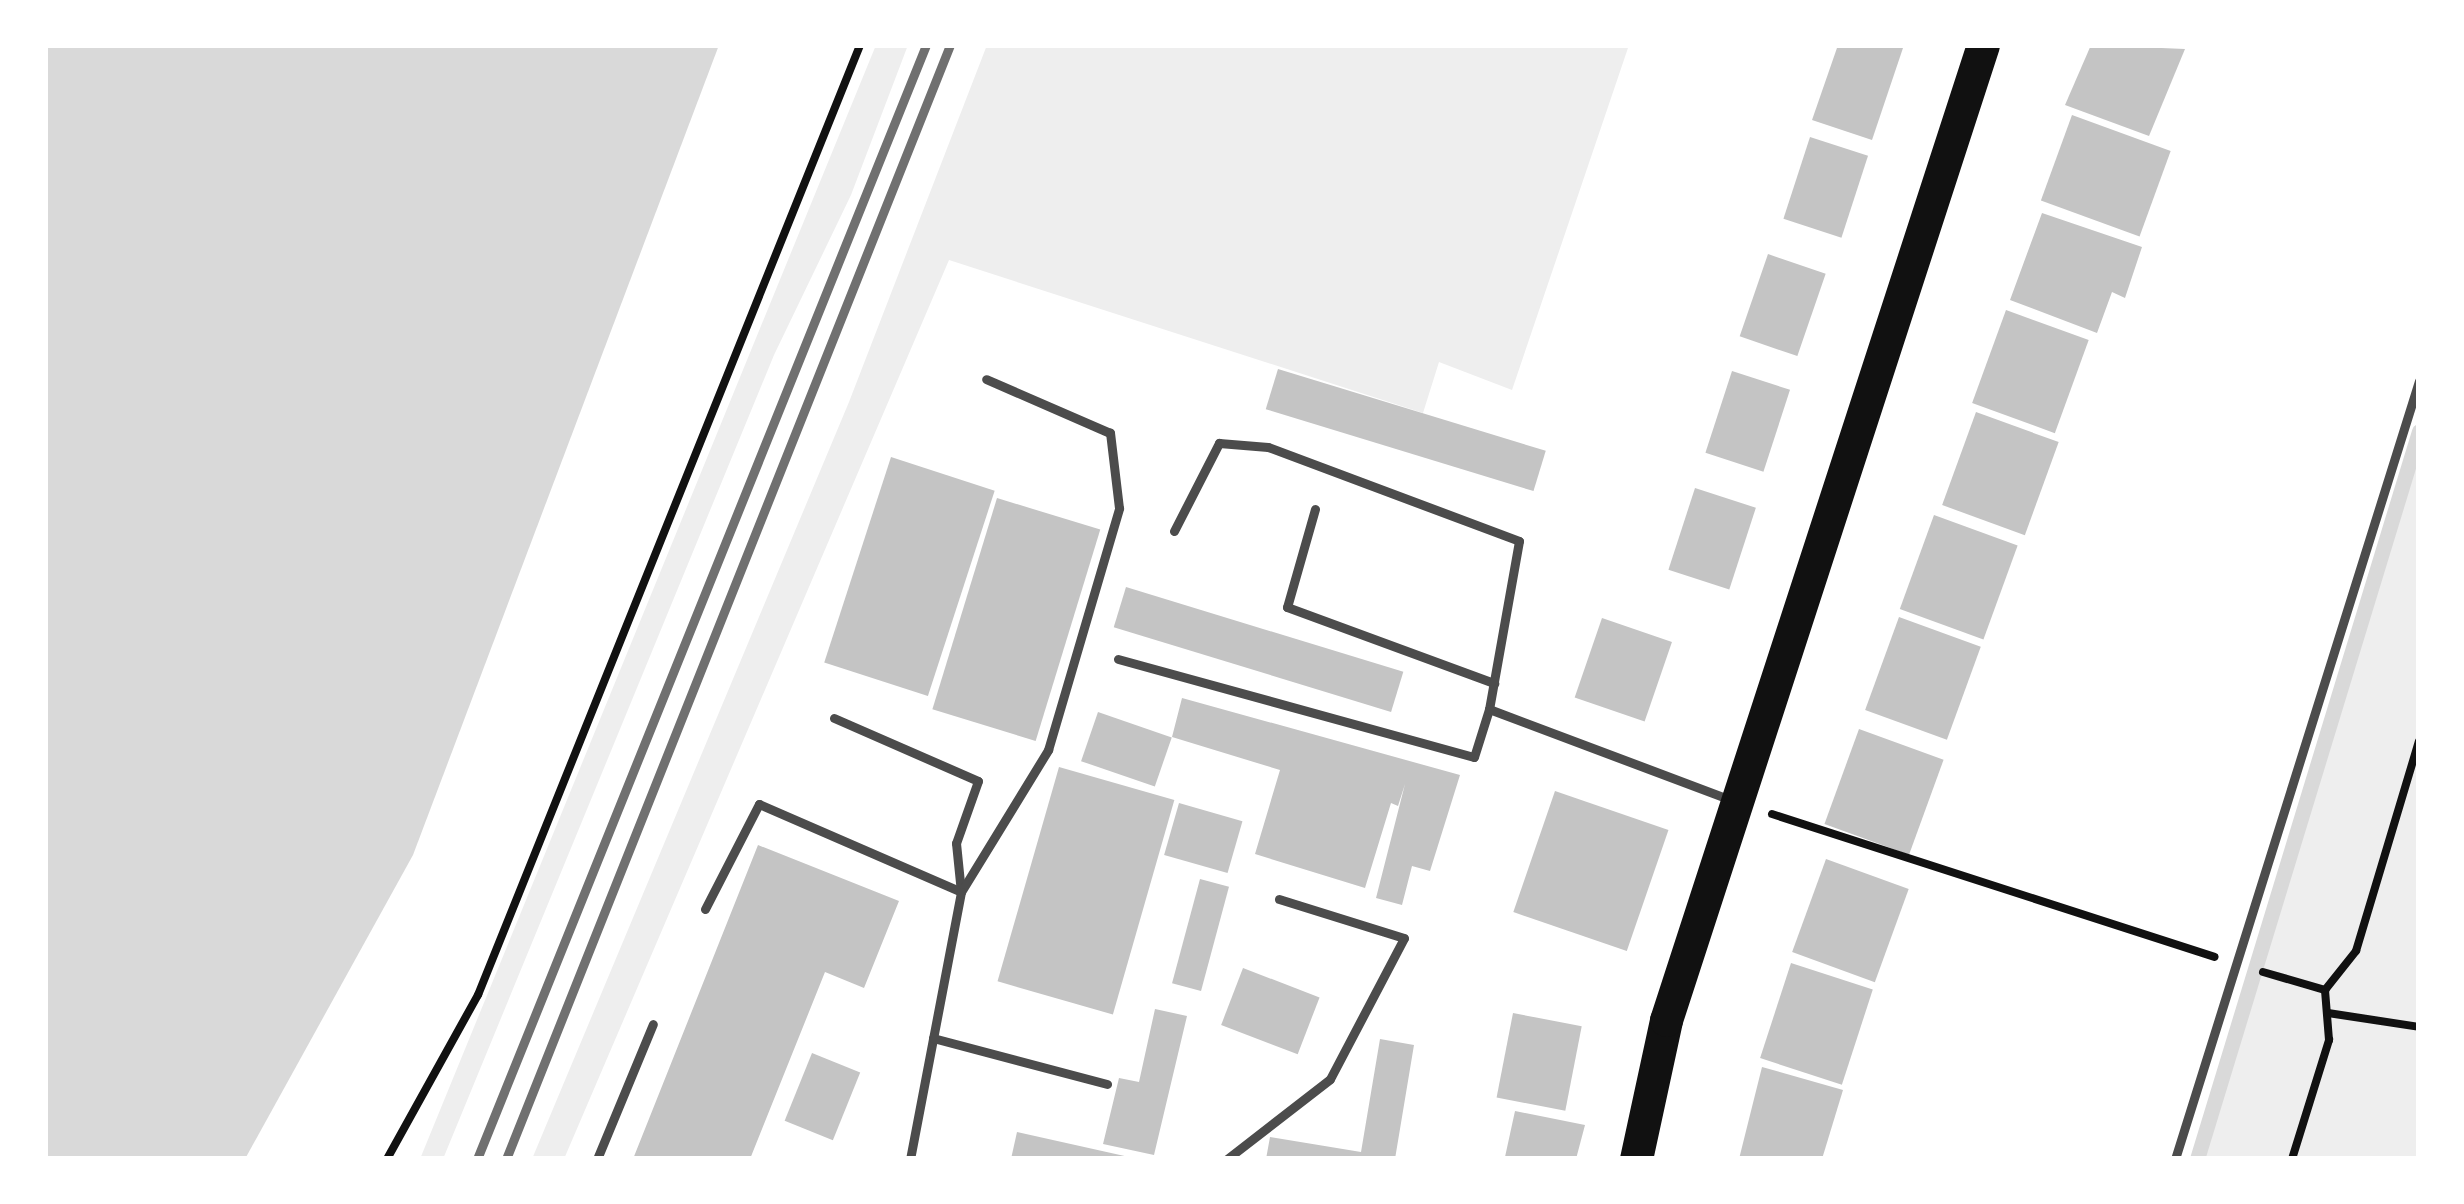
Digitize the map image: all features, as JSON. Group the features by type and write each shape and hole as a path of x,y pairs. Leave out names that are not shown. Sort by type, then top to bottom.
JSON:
{"highway":[{"path":"1636,1159 1666,1020 1983,45"}],"lane":[{"path":"961,892 1048,750 1120,508 1110,433 986,379"},
{"path":"2175,1159 2419,381"},
{"path":"1118,659 1474,757 1489,709 1519,542 1268,447 1219,443 1174,530"},
{"path":"1315,509 1287,607 1494,683"},
{"path":"1489,709 1736,802"},
{"path":"834,718 978,782 956,843 961,892 910,1159"},
{"path":"705,909 759,804 961,892"},
{"path":"1226,1159 1330,1079 1404,938 1279,899"},
{"path":"597,1159 653,1024"},
{"path":"933,1038 1107,1084"}],"path":[{"path":"387,1159 478,995 860,45"},
{"path":"2292,1159 2330,1040 2325,990 2356,951 2419,741"},
{"path":"1736,802 2325,990"},
{"path":"2328,1013 2419,1027"}],"shaded area":[{"path":"45,45 719,45 413,855 245,1159 45,1159"},
{"path":"876,45 908,45 851,195 774,355 443,1159 420,1159"},
{"path":"987,45 1629,45 1512,390 1439,362 1423,413 949,260 564,1159 532,1159 849,402"},
{"path":"2419,442 2419,1159 2200,1159"}],"building":[{"path":"1838,45 1904,45 1872,140 1812,120"},
{"path":"2091,45 2185,49 2149,136 2065,105"},
{"path":"2072,115 2171,151 2140,236 2041,201"},
{"path":"1810,137 1868,156 1841,238 1783,219"},
{"path":"2042,213 2142,247 2125,298 2112,292 2097,333 2010,300"},
{"path":"1768,254 1826,274 1797,356 1740,336"},
{"path":"2006,310 2089,340 2055,433 1972,403"},
{"path":"1278,369 1546,451 1533,491 1266,409"},
{"path":"1732,371 1790,390 1763,472 1705,453"},
{"path":"1976,412 2059,442 2025,535 1942,505"},
{"path":"891,457 995,491 928,696 824,662"},
{"path":"1695,488 1756,508 1729,590 1668,570"},
{"path":"997,498 1100,530 1036,741 932,709"},
{"path":"1934,515 2018,545 1983,639 1900,609"},
{"path":"1126,587 1403,672 1391,712 1114,627"},
{"path":"1899,617 1981,647 1947,740 1865,710"},
{"path":"1602,618 1672,642 1645,722 1575,697"},
{"path":"1182,698 1460,775 1430,871 1412,866 1402,905 1376,898 1405,784 1398,806 1391,803 1365,888 1255,854 1280,770 1172,737"},
{"path":"1098,712 1172,737 1155,787 1081,761"},
{"path":"1859,729 1944,760 1909,855 1824,824"},
{"path":"1059,767 1174,800 1113,1014 998,981"},
{"path":"1555,791 1668,830 1627,951 1513,912"},
{"path":"1179,803 1242,821 1228,873 1164,855"},
{"path":"758,845 899,901 864,988 825,972 750,1159 633,1159"},
{"path":"1826,859 1909,889 1875,982 1792,952"},
{"path":"1200,879 1229,887 1201,991 1172,983"},
{"path":"1791,963 1873,990 1842,1085 1760,1058"},
{"path":"1243,968 1320,997 1298,1054 1221,1025"},
{"path":"1155,1009 1187,1016 1154,1155 1103,1144 1119,1078 1139,1082"},
{"path":"1513,1013 1582,1026 1565,1111 1497,1097"},
{"path":"1380,1039 1414,1045 1395,1159 1266,1159 1270,1137 1361,1152"},
{"path":"812,1053 860,1072 833,1140 785,1121"},
{"path":"1762,1067 1843,1090 1822,1159 1739,1159"},
{"path":"1515,1111 1585,1125 1576,1159 1505,1157"},
{"path":"1017,1132 1129,1157 1129,1159 1011,1159"}],"waterway":[{"path":"2197,1159 2419,431"}],"railway":[{"path":"477,1159 926,45"},
{"path":"506,1159 950,45"}]}
